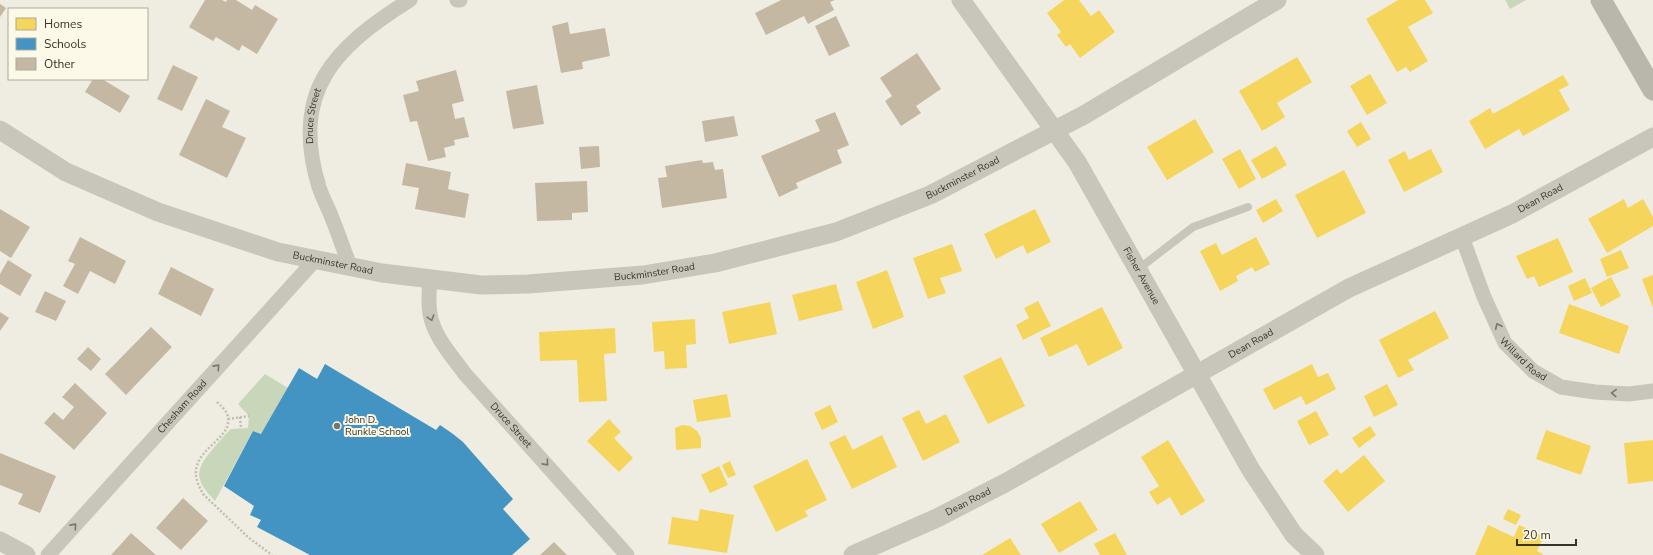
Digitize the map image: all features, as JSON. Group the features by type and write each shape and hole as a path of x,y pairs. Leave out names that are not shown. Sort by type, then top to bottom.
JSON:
{"main road":[{"path":"1601,0 1653,90"}],"street":[{"name":"Druce Street","path":"350,266 320,189 313,165 309,124 314,101 321,82 331,65 350,43 364,31 410,0"},
{"name":"Fisher Avenue","path":"961,0 1055,131 1088,182 1250,470 1294,535 1315,555"},
{"name":"Buckminster Road","path":"0,130 66,172 158,212 278,252 382,273 481,285 528,284 643,275 715,263 843,229 930,195 1055,131 1277,0"},
{"name":"Dean Road","path":"852,555 938,518 1197,375 1349,288 1462,237 1530,204 1653,137"},
{"name":"Willard Road","path":"1462,237 1484,297 1505,343 1533,371 1561,387 1595,392 1629,394 1653,391"},
{"name":"Chesham Road","path":"48,555 316,259"},
{"name":"Druce Street","path":"430,280 429,312 442,342 465,374 626,555"},
{"path":"0,541 26,555"}],"lane":[{"path":"1137,270 1193,227 1248,207"}],"path":[{"path":"217,402 226,412 228,418 227,428 199,460 196,470 198,486 204,494 249,538 272,555"},
{"path":"228,418 249,416"},
{"path":"240,417 240,428"}],"green space":[{"path":"1505,0 1526,0 1510,9"},
{"path":"265,374 288,388 261,434 253,431 215,501 201,482 199,476 202,464 223,436 231,429 248,428 249,416 238,404"}],"building: Homes":[{"path":"1064,0 1079,0 1091,16 1099,10 1115,32 1080,58 1070,44 1066,47 1057,35 1061,32 1047,13"},
{"path":"1398,0 1425,0 1433,13 1408,27 1428,61 1410,72 1406,67 1397,72 1366,19"},
{"path":"1297,57 1312,82 1277,103 1285,117 1262,131 1239,91"},
{"path":"1370,74 1387,103 1367,115 1350,86"},
{"path":"1563,75 1569,85 1559,90 1570,110 1523,136 1519,129 1485,149 1469,121 1490,108 1493,114"},
{"path":"1195,119 1214,152 1167,180 1147,147"},
{"path":"1361,122 1371,139 1357,147 1347,131"},
{"path":"1276,146 1287,165 1262,179 1251,160"},
{"path":"1240,149 1256,179 1239,189 1222,159"},
{"path":"1431,149 1443,172 1404,192 1388,160 1405,151 1409,160"},
{"path":"1344,170 1366,213 1317,238 1295,195"},
{"path":"1276,199 1283,211 1263,223 1256,210"},
{"path":"1624,199 1628,208 1643,199 1653,217 1653,226 1607,253 1588,219"},
{"path":"1035,209 1051,242 1027,254 1023,245 996,259 984,234"},
{"path":"1256,237 1270,264 1255,272 1252,267 1236,276 1238,281 1220,291 1200,251 1216,243 1222,255"},
{"path":"1558,238 1573,272 1539,287 1534,276 1527,279 1516,256"},
{"path":"952,244 962,271 940,278 946,293 928,299 913,258"},
{"path":"1621,250 1629,268 1607,277 1600,259"},
{"path":"887,270 904,317 873,329 856,282"},
{"path":"1653,275 1653,308 1642,279"},
{"path":"1611,277 1621,296 1601,307 1591,288"},
{"path":"1585,278 1592,293 1574,301 1568,286"},
{"path":"836,284 843,310 799,321 792,295"},
{"path":"1038,301 1051,326 1023,340 1016,325 1029,318 1024,308"},
{"path":"770,302 777,334 729,344 722,312"},
{"path":"1569,304 1629,326 1619,354 1559,333"},
{"path":"1102,307 1123,348 1088,366 1077,344 1049,357 1040,338"},
{"path":"1435,311 1449,338 1408,360 1414,370 1398,378 1379,340"},
{"path":"695,319 696,344 686,345 687,368 665,369 664,351 654,352 652,322"},
{"path":"615,328 616,353 604,354 607,401 579,402 577,360 540,361 539,332"},
{"path":"1001,357 1025,406 988,424 963,376"},
{"path":"1312,364 1318,377 1328,373 1336,389 1306,405 1301,396 1274,410 1263,389"},
{"path":"1387,384 1398,405 1374,417 1364,396"},
{"path":"727,394 731,417 697,422 693,400"},
{"path":"830,405 838,422 822,430 814,413"},
{"path":"919,410 926,424 946,414 960,442 923,461 902,418"},
{"path":"1316,411 1329,435 1309,445 1297,421"},
{"path":"609,419 621,432 614,438 633,458 619,472 587,441"},
{"path":"682,425 690,426 697,431 701,438 701,448 676,450 675,428"},
{"path":"1370,426 1376,435 1359,448 1352,438"},
{"path":"1546,430 1591,446 1581,475 1536,459"},
{"path":"845,435 853,450 882,435 897,467 852,489 829,443"},
{"path":"1168,440 1205,501 1181,516 1170,497 1157,505 1149,492 1159,486 1141,457"},
{"path":"1653,440 1653,481 1628,484 1624,443"},
{"path":"1364,455 1385,481 1348,512 1323,481 1337,469 1341,474"},
{"path":"807,459 827,500 805,511 808,516 776,532 753,486"},
{"path":"730,461 736,475 728,478 722,465"},
{"path":"719,466 728,485 710,493 701,475"},
{"path":"1080,501 1098,530 1059,553 1041,524"},
{"path":"700,509 734,515 727,553 668,544 672,517 698,521"},
{"path":"1508,509 1521,515 1516,525 1503,519"},
{"path":"1488,525 1514,537 1519,525 1544,536 1537,551 1543,554 1475,555"},
{"path":"1115,533 1127,555 1100,555 1094,544"},
{"path":"1010,538 1021,555 982,555"}],"building: Schools":[{"name":"John D. Runkle School","path":"325,364 436,430 440,425 463,442 513,499 503,509 530,539 512,555 310,555 257,527 261,520 250,515 254,506 224,486 253,431 261,434 299,368 317,379"}],"building: Other":[{"path":"205,0 222,0 226,2 227,0 236,0 252,10 255,5 278,19 257,54 242,45 239,51 216,37 213,41 189,27"},
{"path":"781,0 835,0 830,2 834,10 808,24 804,16 766,35 755,13"},
{"path":"0,4 6,8 0,17"},
{"path":"836,16 850,46 829,56 815,26"},
{"path":"568,22 570,34 605,28 610,56 582,62 583,69 561,73 552,26"},
{"path":"917,53 941,89 916,106 921,113 901,126 885,101 892,96 880,78"},
{"path":"173,65 198,77 182,111 157,99"},
{"path":"456,70 464,101 452,104 455,119 464,117 469,137 454,140 455,145 444,148 446,157 428,161 417,121 410,122 403,95 419,91 416,81"},
{"path":"92,80 104,80 130,96 120,113 85,92"},
{"path":"537,85 544,124 513,129 506,91"},
{"path":"206,99 230,111 222,127 246,138 227,178 179,155"},
{"path":"835,112 849,145 837,150 842,163 796,183 798,188 779,197 761,156 820,131 815,120"},
{"path":"734,116 738,136 705,142 702,121"},
{"path":"599,146 600,167 581,169 579,147"},
{"path":"702,160 703,163 713,162 715,170 723,169 727,198 662,208 658,178 667,177 665,166"},
{"path":"406,163 451,172 448,189 469,194 465,218 415,209 419,188 402,185"},
{"path":"587,181 588,212 572,213 572,220 537,221 535,183"},
{"path":"0,209 30,227 11,258 0,251"},
{"path":"80,237 126,261 115,284 90,271 78,294 63,286 75,264 68,261"},
{"path":"8,260 32,275 20,296 0,284 0,274"},
{"path":"171,267 214,289 201,316 158,294"},
{"path":"45,291 66,301 56,321 35,312"},
{"path":"0,312 9,318 0,331"},
{"path":"151,327 172,347 126,395 105,374"},
{"path":"88,347 101,359 91,371 77,359"},
{"path":"75,383 107,413 74,450 44,423 54,412 63,420 74,407 62,397"},
{"path":"0,453 56,476 40,513 18,504 23,494 0,485"},
{"path":"183,498 208,521 181,550 156,528"},
{"path":"131,533 156,555 111,555"},
{"path":"554,542 567,555 540,555"}],"place":[{"name":"John D. Runkle School","path":"337,426"}]}
